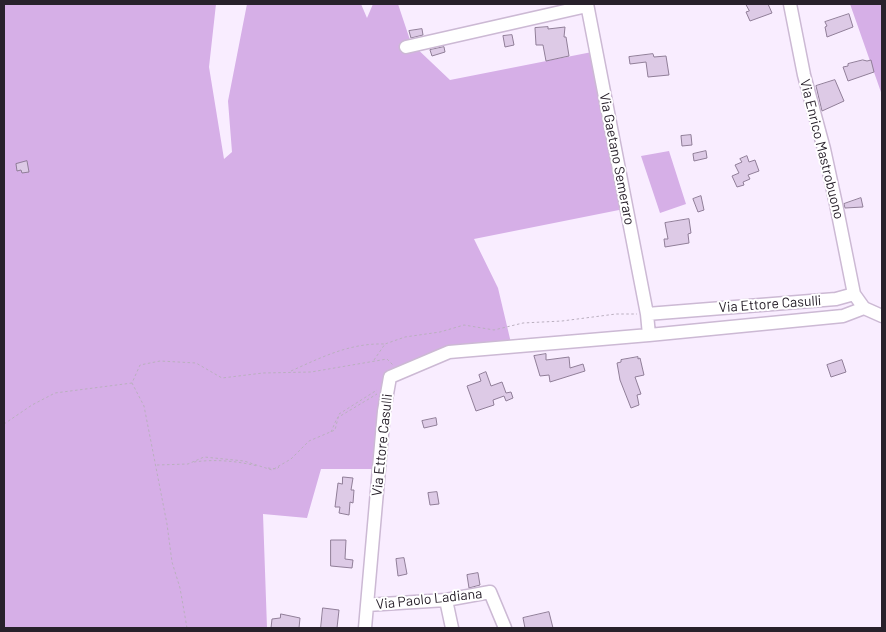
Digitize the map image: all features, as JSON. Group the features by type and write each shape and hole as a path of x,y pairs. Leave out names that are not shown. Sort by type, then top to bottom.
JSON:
{"street":[{"name":"Via Enrico Mastrobuono","path":"790,4 804,75 836,204 854,294"},
{"path":"406,47 587,5"},
{"name":"Via Gaetano Semeraro","path":"587,5 648,314"},
{"path":"854,294 864,308 882,316"},
{"name":"Via Ettore Casulli","path":"648,314 836,299 854,294"},
{"name":"Via Ettore Casulli","path":"365,628 384,411 390,377 449,352 843,316 864,308"},
{"path":"648,314 649,335"},
{"name":"Via Paolo Ladiana","path":"367,605 446,600 490,592 505,628"},
{"path":"446,600 452,628"}],"path":[{"path":"289,372 334,351 368,343 385,344 405,337 440,332 464,325 494,330 523,323 562,321 616,314 648,314"},
{"path":"374,361 385,344"},
{"path":"132,383 140,365 160,361 196,363 222,378 311,372 387,359 400,372"},
{"path":"4,424 32,405 55,393 132,383"},
{"path":"132,383 144,406 167,524 172,562 180,588 187,628"},
{"path":"156,466 188,464 204,458 244,461 272,470 291,459 309,441 335,430 339,414 376,390 388,387"}],"shaded area":[{"path":"4,4 216,4 209,67 224,159 232,152 228,101 247,4 361,4 367,18 373,4 398,4 411,43 450,80 592,52 624,209 474,239 498,288 511,343 448,351 391,375 377,469 321,469 307,518 263,514 267,628 4,628"},
{"path":"850,4 882,4 882,95"},
{"path":"669,151 686,204 660,213 641,156"}],"building":[{"path":"746,4 768,4 772,13 750,21 746,12 749,11"},
{"path":"849,14 853,27 827,37 825,22"},
{"path":"548,27 548,29 565,27 564,37 566,37 569,56 546,61 543,45 536,45 535,28"},
{"path":"422,29 423,35 411,38 409,31"},
{"path":"512,35 514,45 505,47 503,36"},
{"path":"444,47 445,52 432,56 430,50"},
{"path":"653,54 654,57 666,56 669,75 648,77 646,62 630,64 629,57"},
{"path":"863,60 871,60 874,72 848,81 843,67"},
{"path":"835,80 844,101 822,111 816,86"},
{"path":"691,135 692,145 682,146 681,136"},
{"path":"706,151 707,158 694,161 693,154"},
{"path":"747,156 749,162 755,160 759,171 748,175 750,179 743,182 744,185 737,187 732,176 739,173 735,165 742,162 740,159"},
{"path":"27,161 29,172 22,173 21,170 17,171 16,164"},
{"path":"701,196 704,210 698,212 693,199"},
{"path":"861,198 863,207 845,208 844,204"},
{"path":"689,219 691,233 688,234 689,243 665,247 664,239 668,239 665,223"},
{"path":"546,354 546,360 569,357 570,368 583,364 585,371 550,382 549,375 540,376 534,356"},
{"path":"638,357 638,359 640,358 644,375 635,377 641,394 637,395 639,405 631,408 620,380 617,363 621,362 621,360"},
{"path":"842,360 846,372 831,377 827,365"},
{"path":"486,372 491,386 502,382 506,393 511,392 513,398 506,401 504,396 493,400 494,405 476,411 467,386 481,381 479,375"},
{"path":"436,418 437,425 424,428 422,421"},
{"path":"343,477 353,478 351,490 354,490 353,503 350,502 349,515 339,513 340,507 335,507 338,483 342,484"},
{"path":"437,492 439,504 430,505 428,493"},
{"path":"331,540 346,540 345,559 353,560 352,568 331,566"},
{"path":"404,558 407,574 398,576 396,559"},
{"path":"478,573 480,585 469,588 467,575"},
{"path":"323,608 339,610 337,628 321,628"},
{"path":"549,612 553,628 525,628 523,618"},
{"path":"281,614 300,618 299,628 271,628 272,619 280,618"}]}
